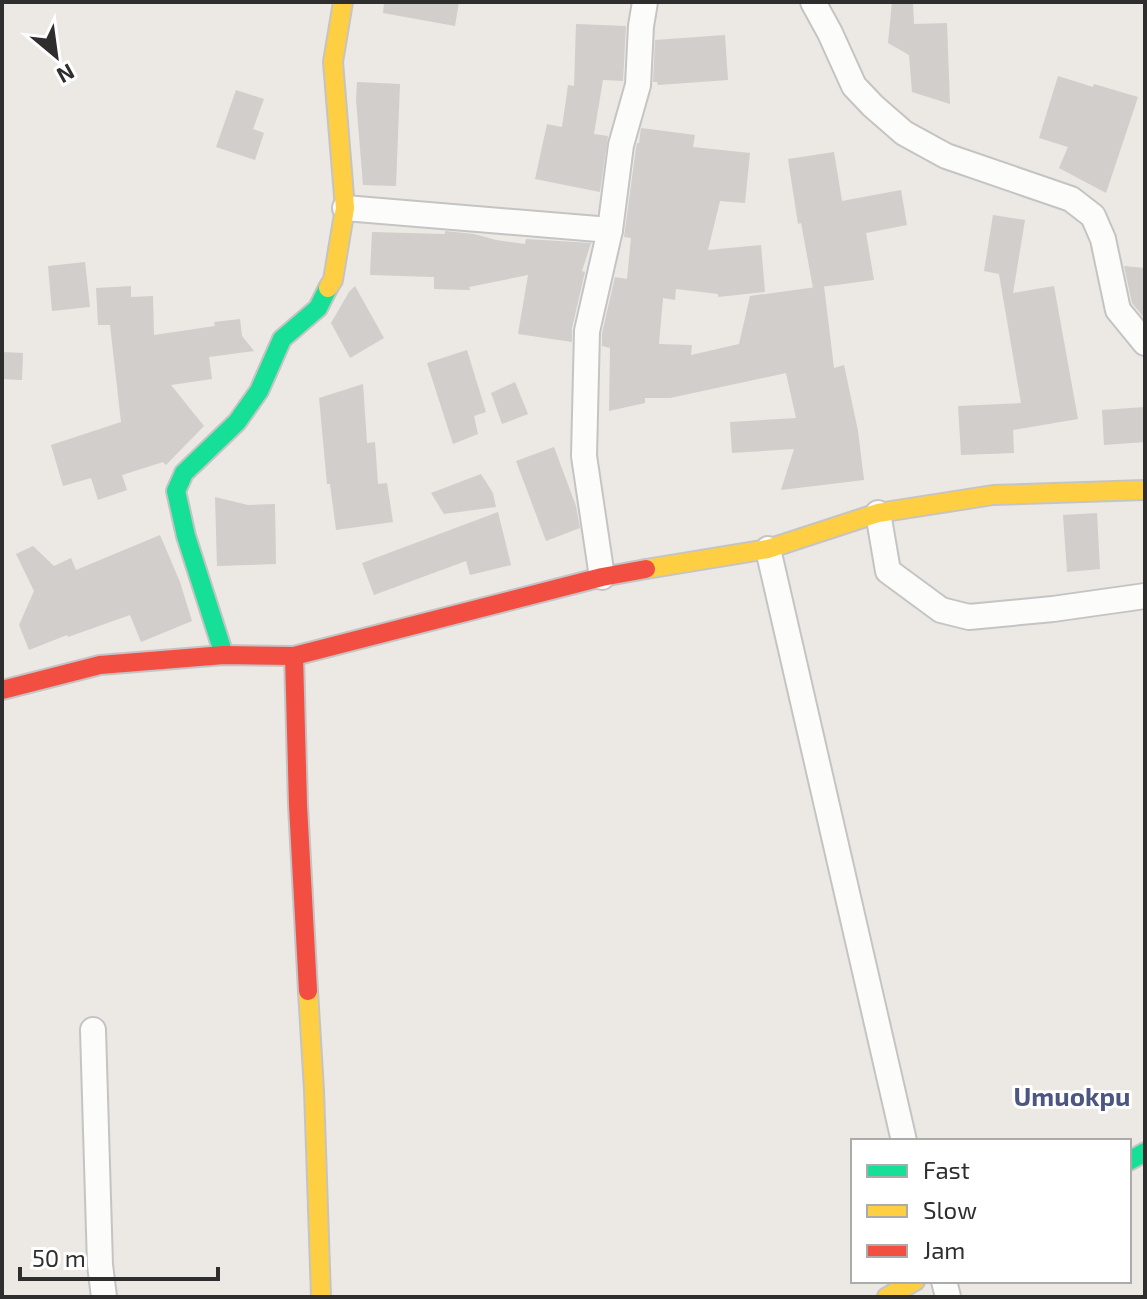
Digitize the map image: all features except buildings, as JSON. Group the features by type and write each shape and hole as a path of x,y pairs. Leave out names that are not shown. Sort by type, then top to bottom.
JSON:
{"street":[{"path":"224,655 186,536 176,491 184,473 237,422 259,391 282,339 318,308 333,280 345,208 333,62 343,2"},
{"path":"602,577 584,456 587,331 610,230 621,145 638,85 645,2"},
{"path":"813,2 854,86 904,133 946,156 1071,199 1093,216 1103,239 1118,310 1145,343"},
{"path":"345,208 610,230"},
{"path":"2,690 100,665 224,655 294,656 602,577 768,549 878,513 993,495 1145,490"},
{"path":"878,513 888,571 941,610 969,617 1145,596"},
{"path":"768,549 904,1139"},
{"path":"294,656 321,1297"},
{"path":"93,1030 100,1265 104,1297"},
{"path":"887,1297 912,1283"}],"traffic: fast":[{"path":"224,655 186,536 176,491 184,473 237,422 259,391 282,339 318,308 328,288"},
{"path":"1131,1160 1145,1152"}],"traffic: slow":[{"path":"328,288 333,280 345,208 333,62 343,2"},
{"path":"646,569 768,549 878,513 993,495 1145,490"},
{"path":"308,991 321,1297"},
{"path":"887,1297 912,1283"}],"traffic: jam":[{"path":"2,690 100,665 224,655 294,656 602,577 646,569"},
{"path":"294,656 308,991"}],"district":[{"name":"Umuokpu","path":"1072,1097"}]}
